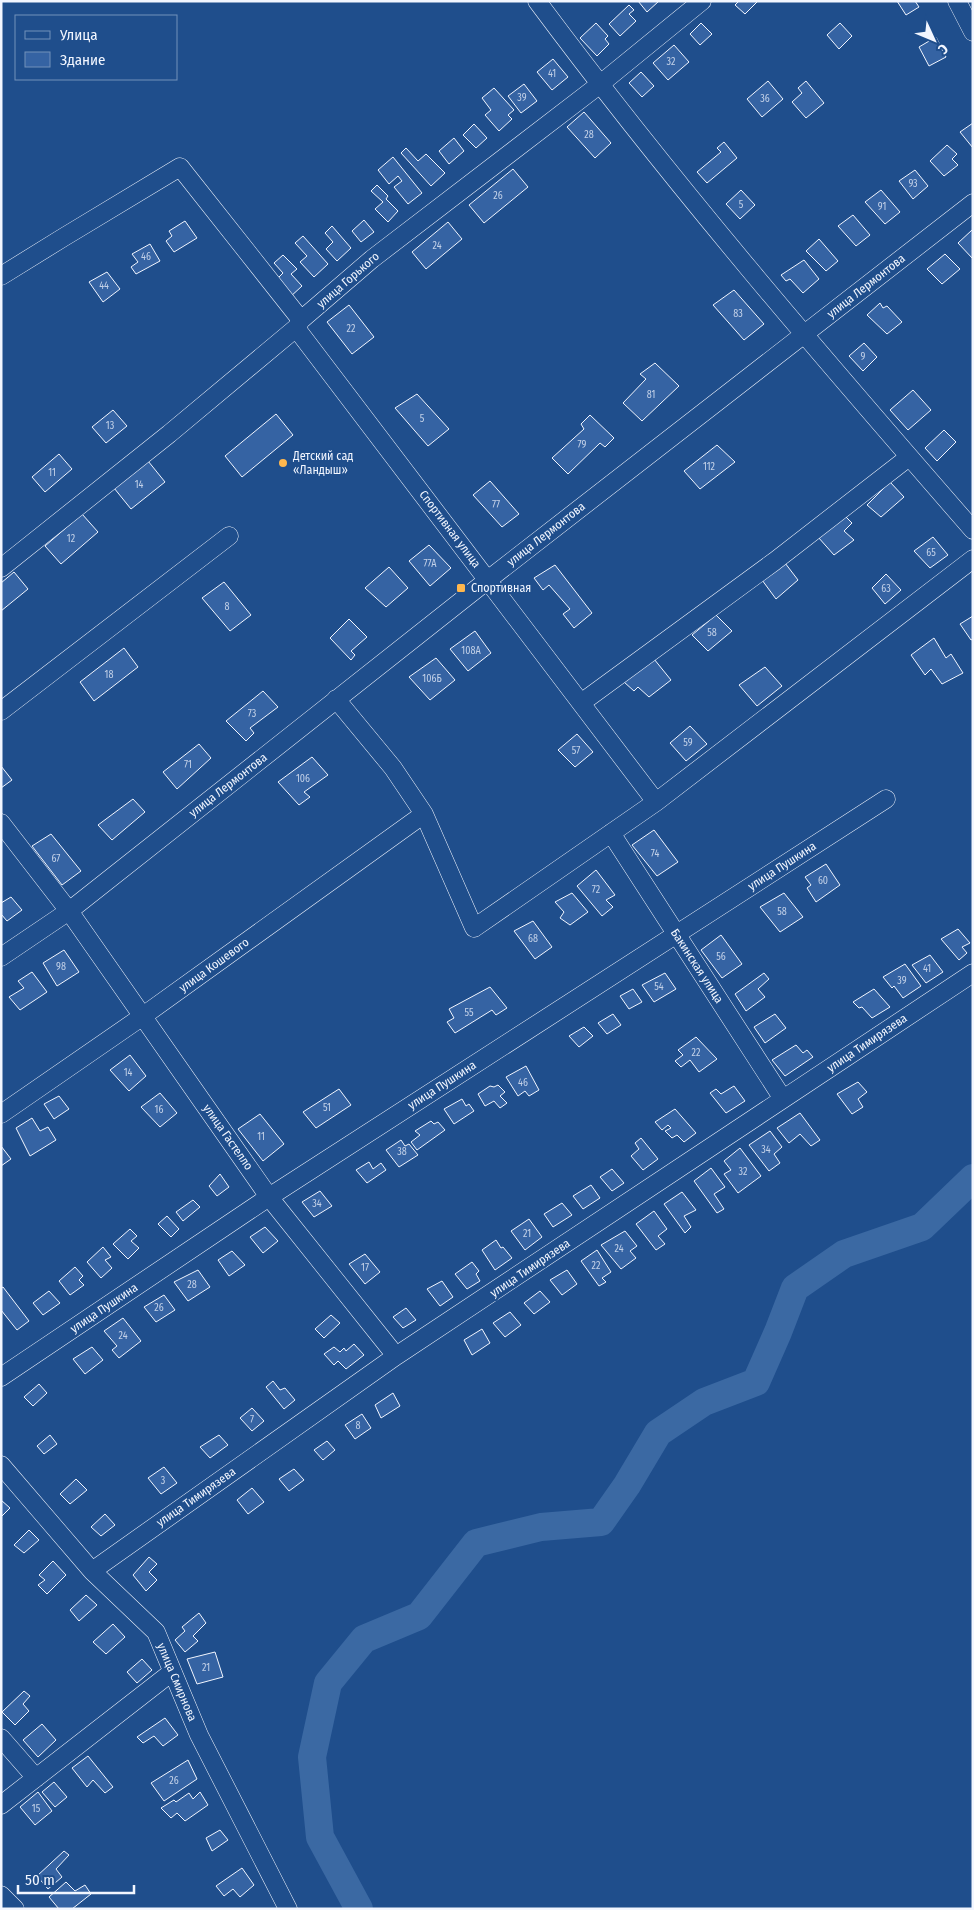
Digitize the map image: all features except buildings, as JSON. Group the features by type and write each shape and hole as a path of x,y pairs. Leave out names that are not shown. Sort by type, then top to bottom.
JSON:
{"street":[{"path":"537,1 599,85 804,335 973,530"},
{"name":"улица Горького","path":"1,568 169,434 299,324 372,259 599,85 702,1"},
{"path":"958,1 973,32"},
{"name":"Спортивная улица","path":"1,276 180,167 656,802"},
{"name":"улица Лермонтова","path":"1,958 69,910 488,579 973,203"},
{"path":"581,703 775,561 909,457"},
{"path":"1,711 229,536"},
{"path":"336,699 393,768 424,814 474,928 656,802 973,559"},
{"name":"улица Пушкина","path":"1,1377 269,1197 886,799"},
{"name":"улица Кошевого","path":"1,1114 143,1016 424,814"},
{"name":"улица Гастелло","path":"1,823 69,910 269,1197 396,1356"},
{"name":"Бакинская улица","path":"611,833 783,1099"},
{"name":"улица Тимирязева","path":"92,1570 396,1356 973,973"},
{"name":"улица Смирнова","path":"1,1465 92,1570 156,1632 199,1735 288,1909"},
{"path":"1,1805 172,1672"},
{"path":"1,1738 36,1778"},
{"path":"1,1895 14,1909"}],"waterway":[{"path":"359,1909 320,1837 312,1757 328,1683 364,1639 419,1616 476,1543 541,1527 601,1522 627,1485 658,1433 704,1402 756,1382 795,1288 844,1254 922,1227 973,1178"}],"place":[{"name":"Детский сад «Ландыш»","path":"283,463"},
{"name":"Спортивная","path":"461,588"}]}
